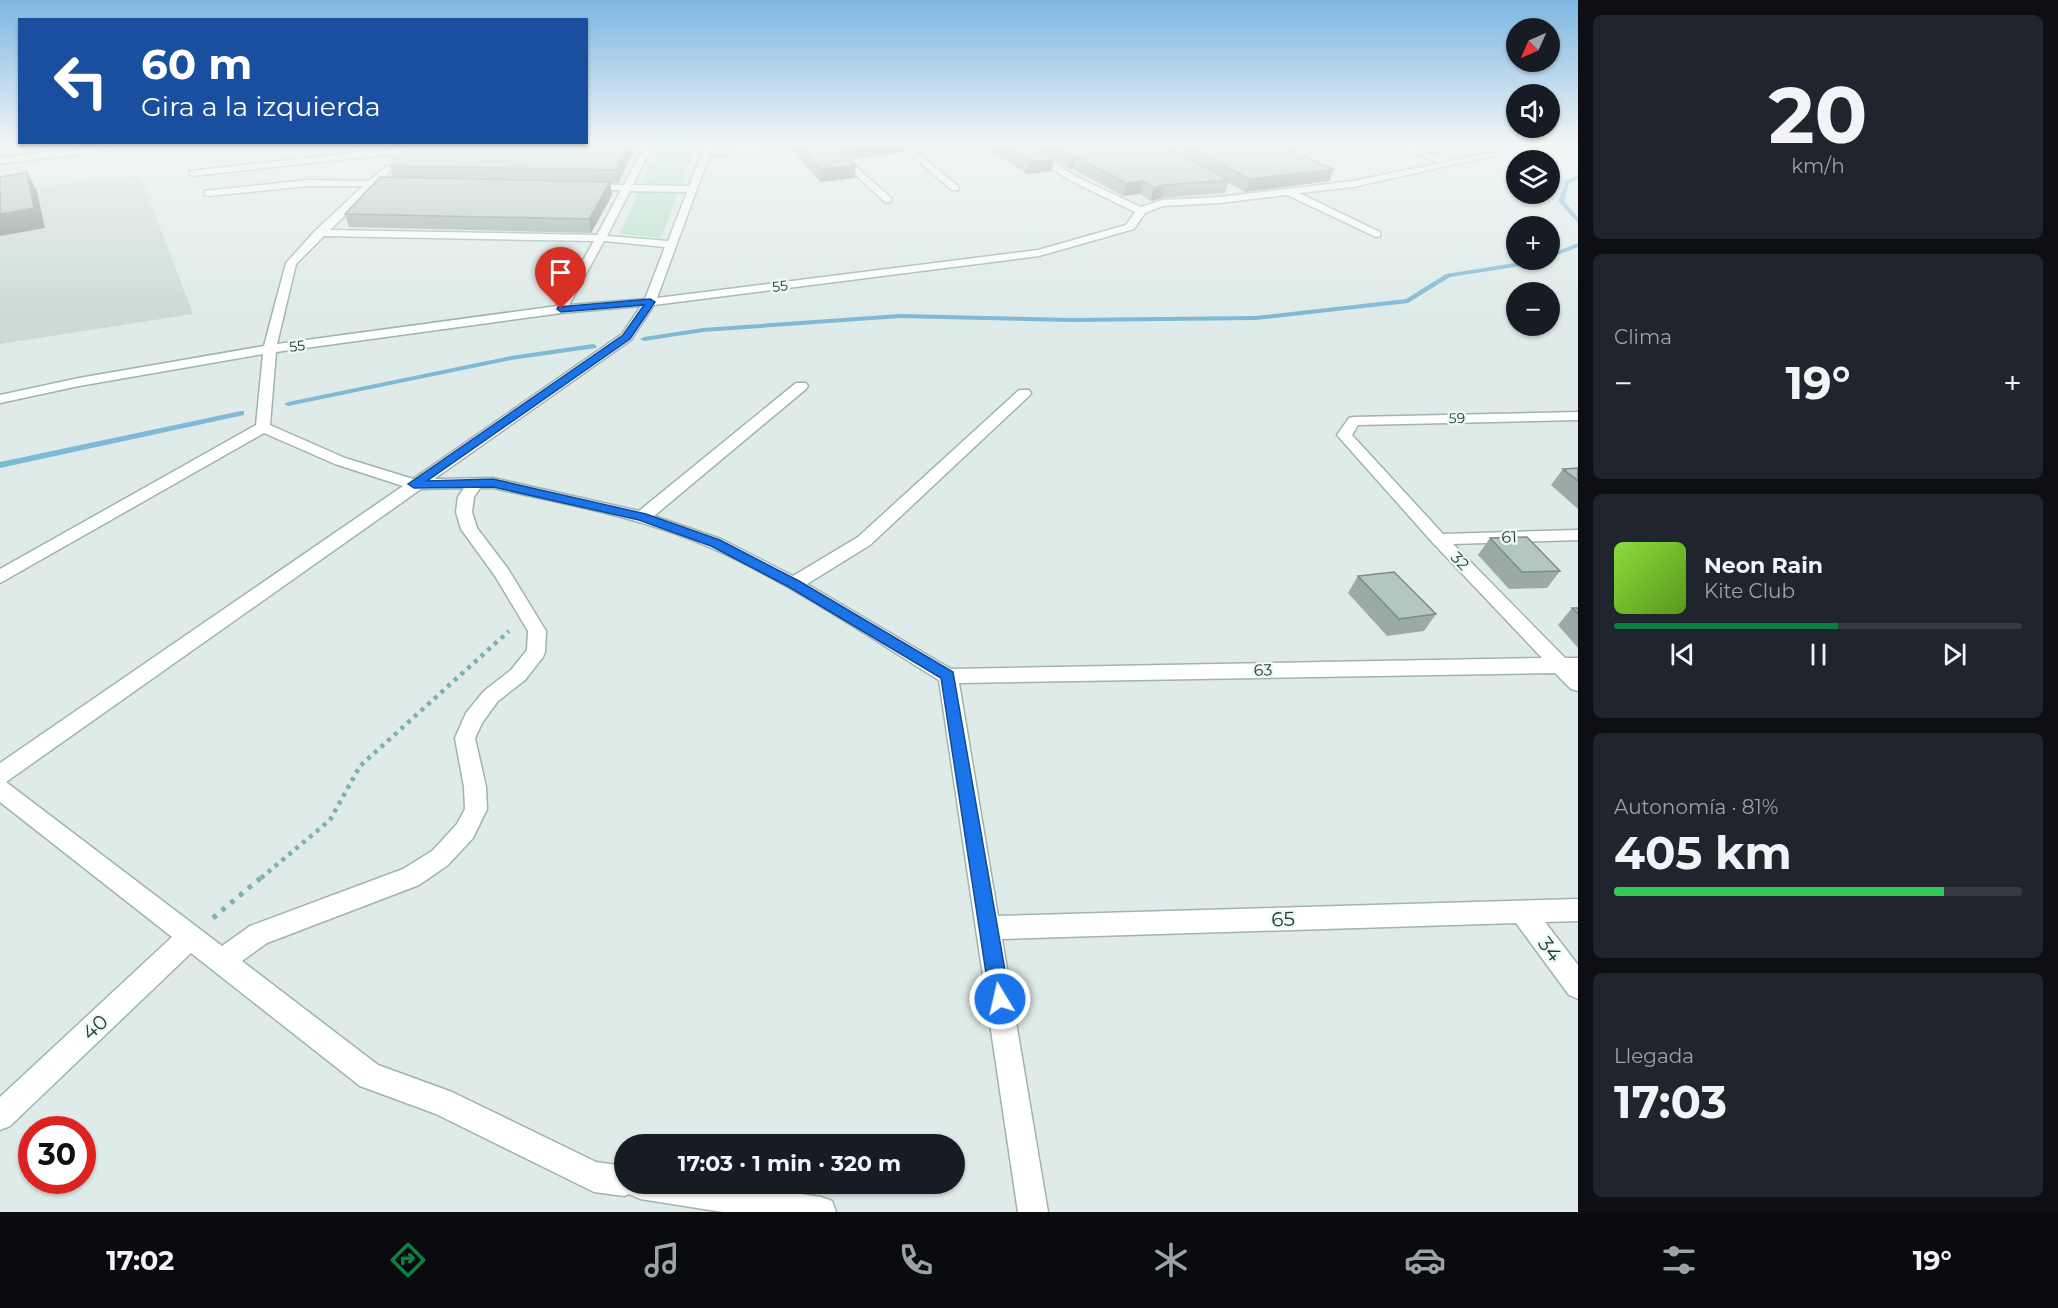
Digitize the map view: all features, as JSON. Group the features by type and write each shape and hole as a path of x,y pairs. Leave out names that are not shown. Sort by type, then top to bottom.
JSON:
{"street":[{"path":"263,428 270,350 291,263 355,200"},
{"path":"561,309 602,238 621,200"},
{"path":"0,775 627,337 650,302 690,200"},
{"path":"1118,200 1141,211"},
{"name":"55","path":"0,399 79,382 270,350 561,309 650,302 1039,253 1130,227 1141,211 1162,203 1218,200"},
{"path":"1305,200 1376,234"},
{"path":"320,233 602,238 673,245"},
{"path":"642,517 801,386"},
{"path":"794,584 864,541 1024,393"},
{"name":"59","path":"1344,435 1354,421 1578,416"},
{"path":"263,428 340,461 414,484 493,483 642,517 715,543 794,584 948,675 1033,1212"},
{"path":"0,577 179,473 263,428"},
{"name":"32","path":"1344,435 1439,539 1569,666 1578,684"},
{"path":"221,962 259,934 411,877 440,858 465,831 476,809 475,787 465,738 473,719 491,696 518,675 536,652 537,631 502,573 469,530 464,512 466,497 475,483"},
{"name":"61","path":"1439,539 1578,535"},
{"name":"63","path":"948,675 1569,666"},
{"path":"0,789 370,1076 441,1102 594,1177 614,1180"},
{"name":"65","path":"989,928 1578,910"},
{"name":"34","path":"1522,912 1578,986"},
{"name":"40","path":"0,1116 190,937"},
{"path":"705,1194 821,1212"}],"path":[{"path":"190,937 330,820 360,766 528,615"}],"shaded area":[{"path":"0,200 149,200 193,314 0,344"}],"green space":[{"path":"635,200 676,200 661,238 620,234"}],"building":[{"path":"0,200 32,200 34,208 0,214"},
{"path":"359,200 600,200 589,219 345,214"},
{"path":"1578,468 1578,481 1563,469"},
{"path":"1527,537 1560,571 1522,572 1490,538"},
{"path":"1394,572 1436,614 1399,619 1358,576"}],"waterway":[{"path":"1561,200 1578,221"},
{"path":"1560,252 1578,245"},
{"path":"644,339 703,330 900,316 1071,320 1256,318 1408,301 1448,275 1506,266"},
{"path":"288,404 511,358 593,346"},
{"path":"0,465 241,413"}],"route":[{"path":"561,309 650,302 627,337 414,484 493,483 642,517 715,543 794,584 948,675 1000,999"}]}
